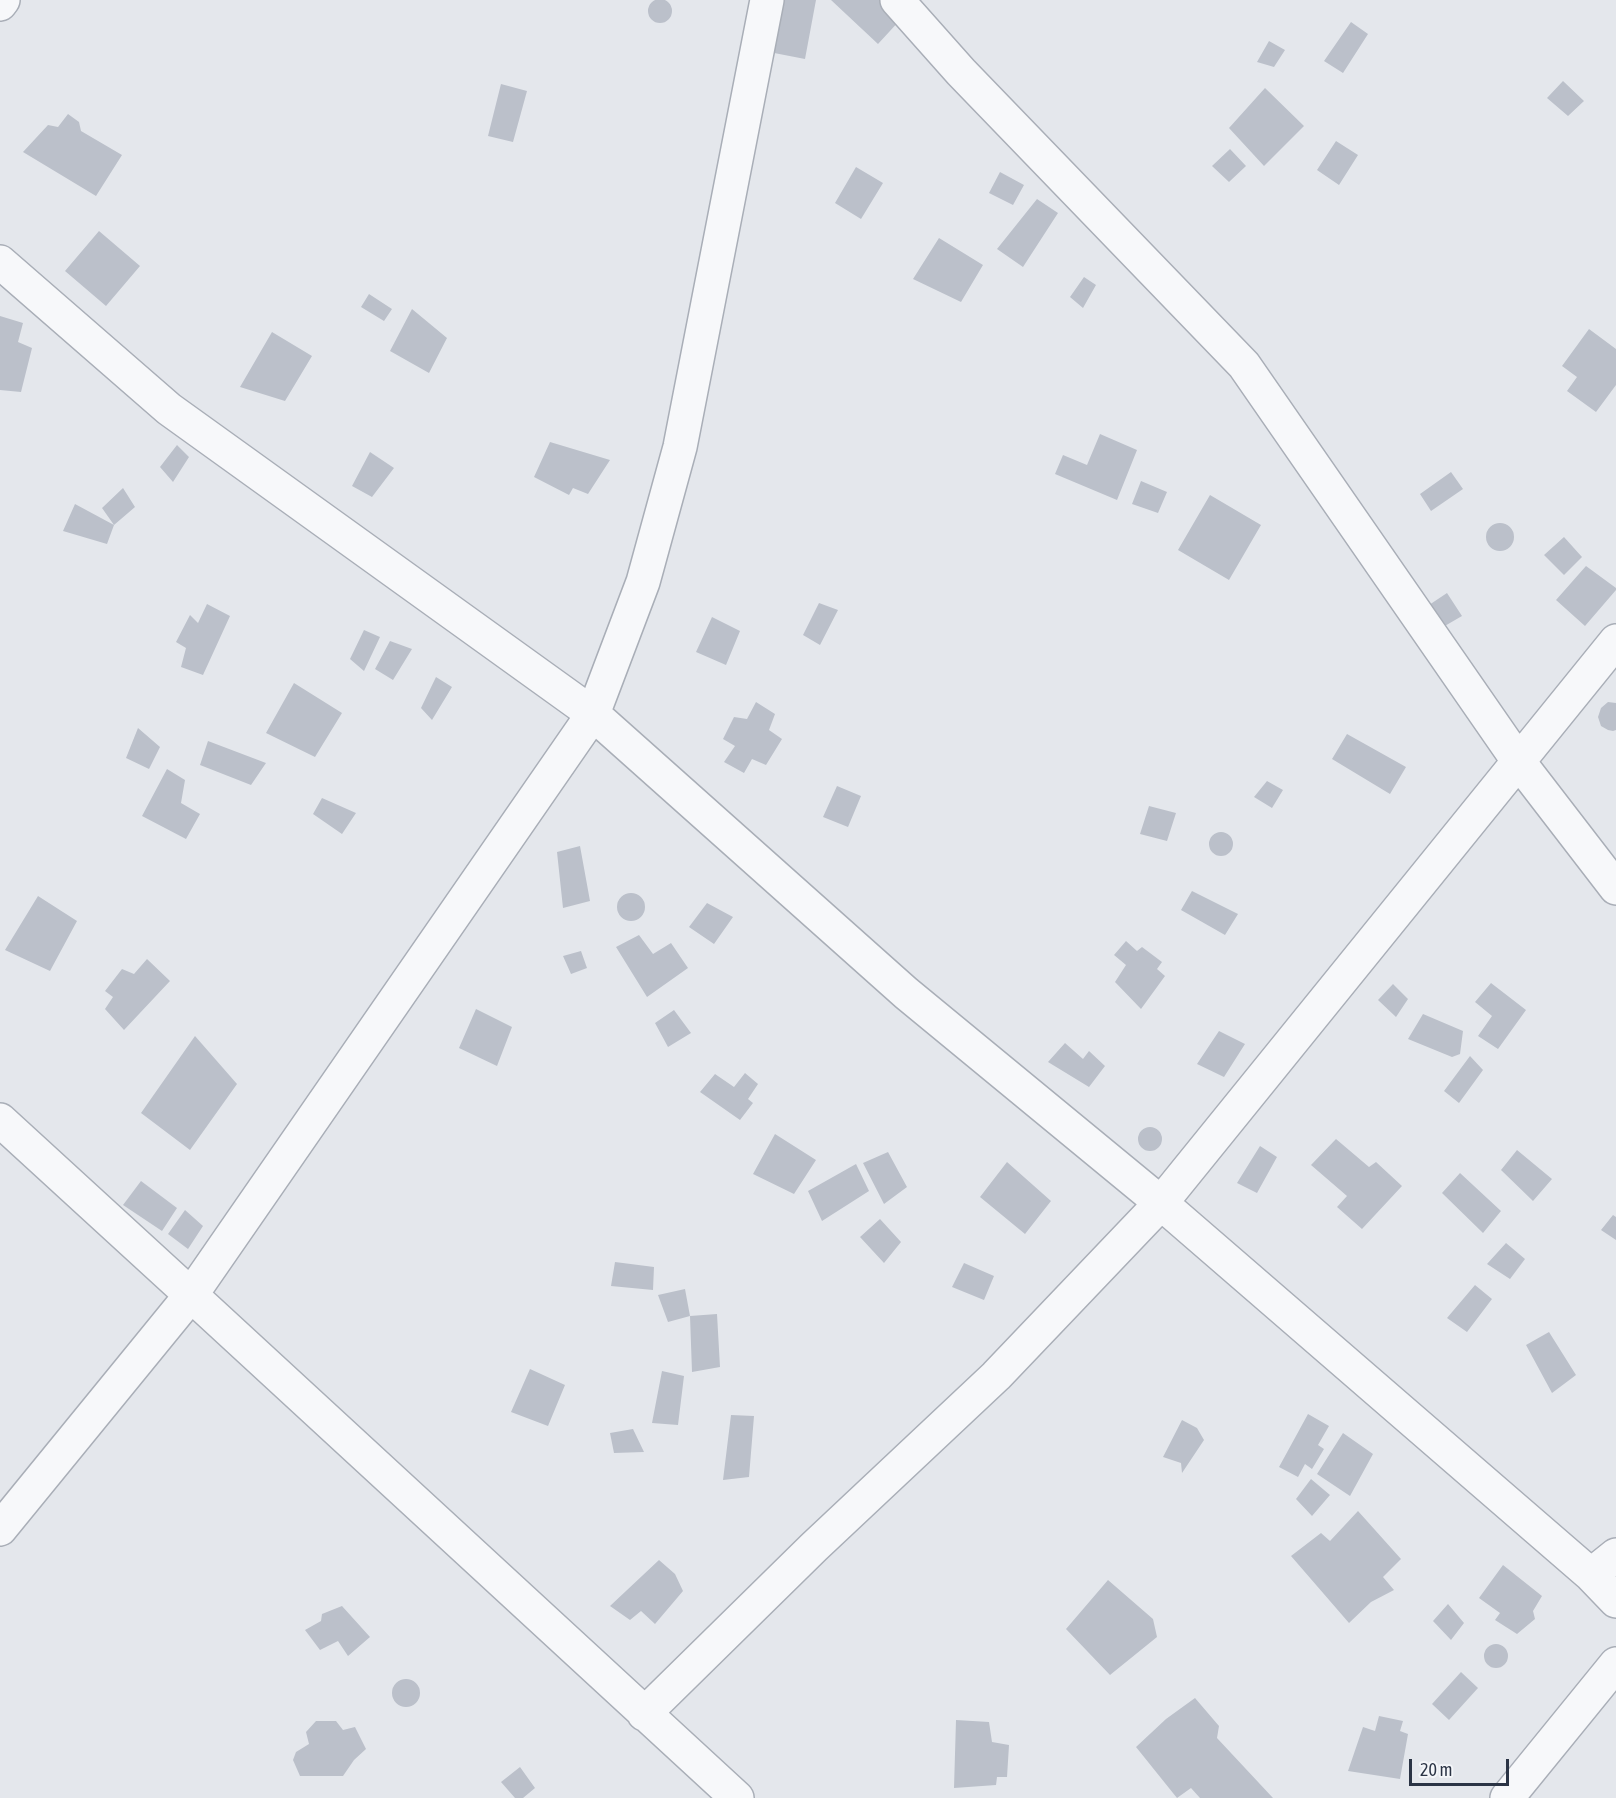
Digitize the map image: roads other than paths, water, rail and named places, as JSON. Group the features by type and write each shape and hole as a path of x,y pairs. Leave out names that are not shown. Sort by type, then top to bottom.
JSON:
{"street":[{"path":"0,4 3,0"},
{"path":"0,1529 191,1295 593,714 643,582 680,447 767,0"},
{"path":"897,0 969,81 1244,365 1519,762 1616,888"},
{"path":"0,262 168,409 593,714 906,993 1604,1565 1616,1601"},
{"path":"644,1714 814,1546 996,1376 1161,1203 1616,641"},
{"path":"0,1120 737,1798"},
{"path":"1507,1798 1616,1664"}]}
